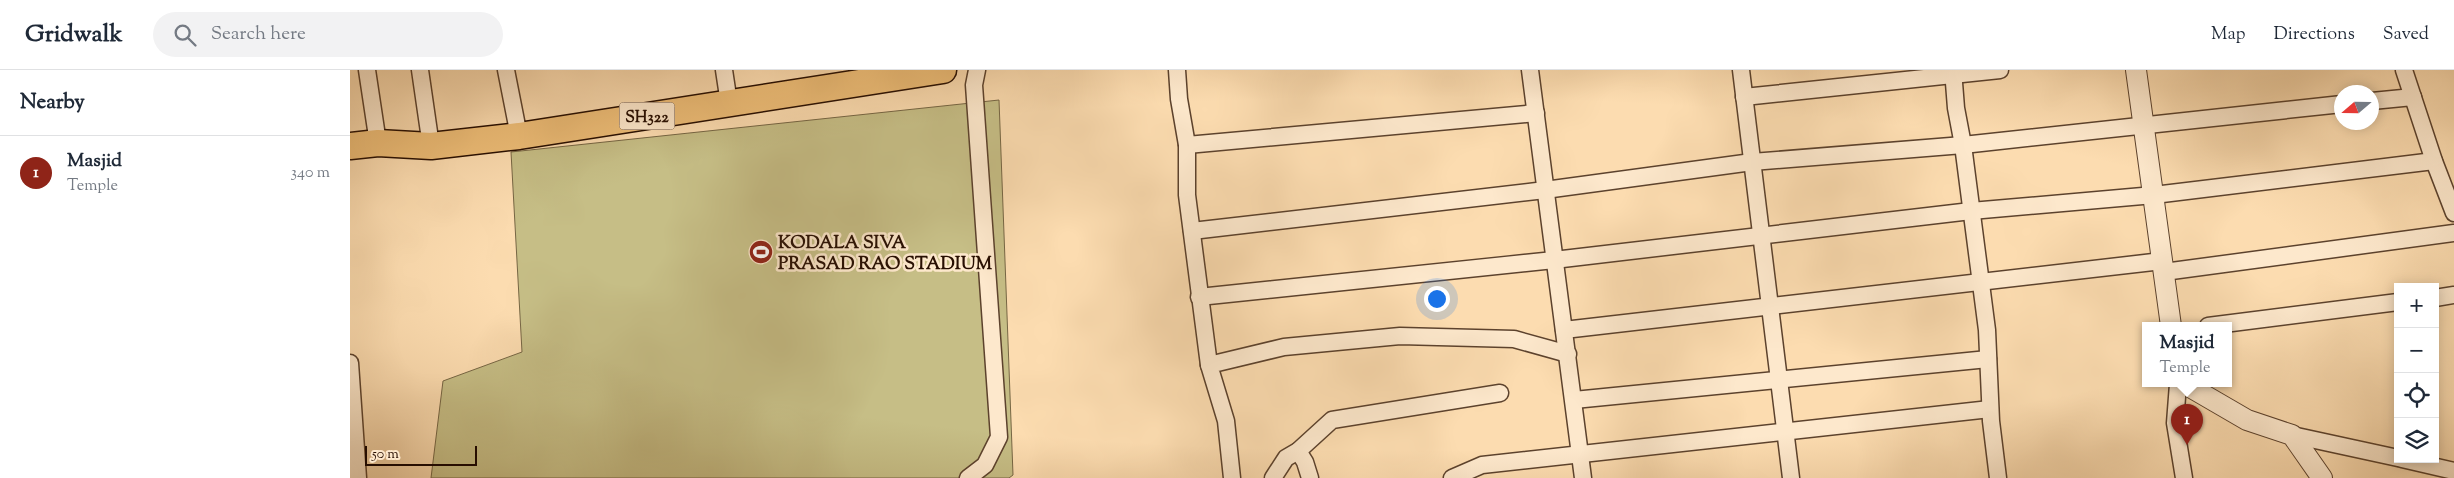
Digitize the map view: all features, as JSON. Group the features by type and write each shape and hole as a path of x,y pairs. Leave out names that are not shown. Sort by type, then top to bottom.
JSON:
{"main road":[{"name":"SH322","path":"350,146 378,144 432,146 519,136 729,103 839,78 943,70"}],"street":[{"path":"368,70 378,144"},
{"path":"420,70 432,146"},
{"path":"506,70 519,136"},
{"path":"724,70 729,103"},
{"path":"968,478 986,465 1000,437 974,85 977,70"},
{"path":"1177,70 1179,99 1187,145 1187,195 1199,297 1209,365 1226,421 1232,478"},
{"path":"1530,70 1583,478"},
{"path":"1741,70 1791,478"},
{"path":"1744,97 1953,72 2000,70"},
{"path":"2136,70 2170,322"},
{"path":"2404,70 2434,161 2454,213"},
{"path":"1953,72 1956,108 1963,145 1987,330 1990,408 1998,478"},
{"path":"2379,100 2413,97"},
{"path":"1192,231 1545,190 1752,162 1963,145 2334,105"},
{"path":"1187,145 1536,113"},
{"path":"1199,297 1554,260 1971,211 2154,195 2434,161"},
{"path":"1564,330 1770,308 1980,280 2163,267 2454,233"},
{"path":"2439,297 2454,295"},
{"path":"2232,323 2394,303"},
{"path":"1209,365 1284,347 1400,336 1514,339 1568,354"},
{"path":"1574,400 1988,359"},
{"path":"350,363 358,478"},
{"path":"2178,387 2175,423 2184,478"},
{"path":"2190,387 2247,420 2292,435 2394,457"},
{"path":"1273,478 1286,458 1298,451 1332,420 1500,393"},
{"path":"1452,478 1482,465 1581,453 1785,433 1990,408"},
{"path":"2292,435 2322,478"},
{"path":"1298,451 1305,462 1310,478"},
{"path":"2419,463 2454,471"}],"shaded area":[{"name":"KODALA SIVA PRASAD RAO STADIUM","path":"999,100 1013,475 1009,478 431,478 443,381 522,352 511,152"}],"place":[{"name":"KODALA SIVA PRASAD RAO STADIUM","path":"761,252"},
{"name":"Masjid","path":"2187,445"}]}
